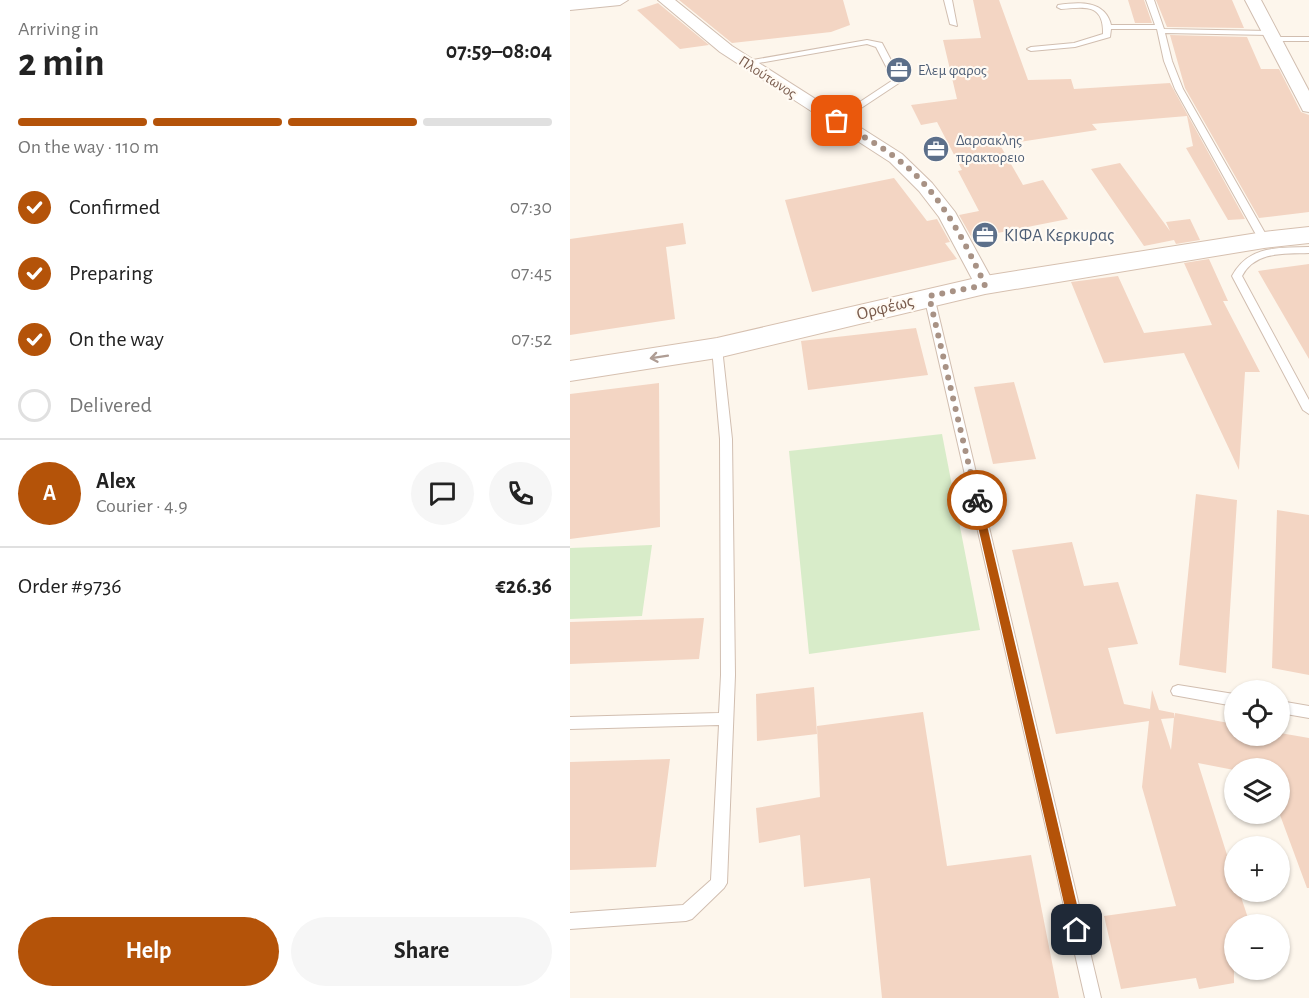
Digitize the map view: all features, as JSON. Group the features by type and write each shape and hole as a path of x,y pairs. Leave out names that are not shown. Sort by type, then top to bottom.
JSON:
{"street":[{"path":"570,5 620,0"},
{"name":"Πλούτωνος","path":"666,0 693,24 747,63 896,158 933,193 962,237 985,285"},
{"path":"1254,0 1309,107"},
{"name":"Ορφέως","path":"570,371 717,348 929,296 985,285 1264,240 1309,235"}],"lane":[{"path":"948,0 954,24"},
{"path":"1150,0 1179,89 1264,240"},
{"path":"1031,49 1092,41 1107,35 1104,13 1099,8 1088,5 1061,7"},
{"path":"1107,27 1309,39"},
{"path":"747,63 867,42 879,45 898,81 837,121"},
{"path":"1309,250 1252,256 1241,265 1237,276 1309,410"},
{"path":"929,296 1093,998"},
{"path":"570,921 686,913 719,883 728,675 726,439 717,348"},
{"path":"1178,691 1224,698"},
{"path":"1290,709 1309,712"},
{"path":"570,723 727,719"}],"green space":[{"path":"942,434 980,630 809,654 789,451"},
{"path":"652,545 642,616 570,619 570,548"}],"building":[{"path":"679,0 843,0 850,25 831,32 732,43"},
{"path":"973,0 999,0 1028,80 1071,79 1074,89 1170,83 1245,219 1228,220 1186,148 1193,146 1187,116 1092,124 1097,130 1000,145 1023,185 1043,180 1068,219 972,238 959,215 979,211 958,171 962,170 937,122 921,125 911,105 957,99 943,40 981,38"},
{"path":"1128,0 1144,0 1152,23 1135,23"},
{"path":"1156,0 1232,0 1244,28 1167,27"},
{"path":"658,3 709,45 680,49 637,10"},
{"path":"1170,35 1247,37 1261,69 1279,69 1301,112 1309,115 1309,212 1259,218 1185,88"},
{"path":"1120,163 1170,231 1166,222 1190,219 1200,240 1176,244 1174,240 1144,246 1091,169"},
{"path":"894,178 927,221 937,219 950,242 945,243 957,259 812,292 785,200"},
{"path":"683,223 686,244 666,247 675,319 570,335 570,239"},
{"path":"1209,259 1228,301 1223,301 1260,372 1245,372 1239,470 1184,353 1104,363 1071,282 1118,276 1144,333 1212,325 1184,263"},
{"path":"1309,264 1309,359 1258,271"},
{"path":"916,328 928,375 808,390 801,341"},
{"path":"1014,382 1036,459 993,464 974,387"},
{"path":"659,383 660,527 570,539 570,394"},
{"path":"1196,494 1237,500 1226,673 1179,665"},
{"path":"1277,510 1309,515 1309,675 1272,668"},
{"path":"1072,542 1084,586 1118,582 1138,644 1108,648 1124,704 1150,709 1152,690 1159,710 1174,713 1174,718 1175,713 1224,722 1224,746 1290,746 1290,735 1309,738 1309,888 1307,888 1290,842 1290,836 1288,836 1283,824 1290,824 1290,758 1224,758 1224,768 1198,763 1224,845 1224,902 1243,902 1247,914 1224,914 1224,980 1234,980 1234,983 1199,989 1196,978 1121,989 1104,916 1176,906 1142,787 1149,721 1056,734 1012,550","holes":["1174,718 1171,750 1161,719"]},
{"path":"704,618 699,659 570,664 570,622"},
{"path":"814,687 817,734 757,741 756,694"},
{"path":"923,712 947,866 1031,855 1059,998 882,998 870,878 804,887 800,835 759,843 756,808 820,797 817,726"},
{"path":"670,759 656,867 570,870 570,762"}],"way so far":[{"path":"837,121 896,158 933,193 962,237 985,285 929,296 977,500"}],"place":[{"name":"Ελεμ φαρος","path":"899,70"},
{"name":"Δαρσακλης πρακτορειο","path":"936,149"},
{"name":"ΚΙΦΑ Κερκυρας","path":"985,235"}],"route":[{"path":"977,500 1077,930"}]}
